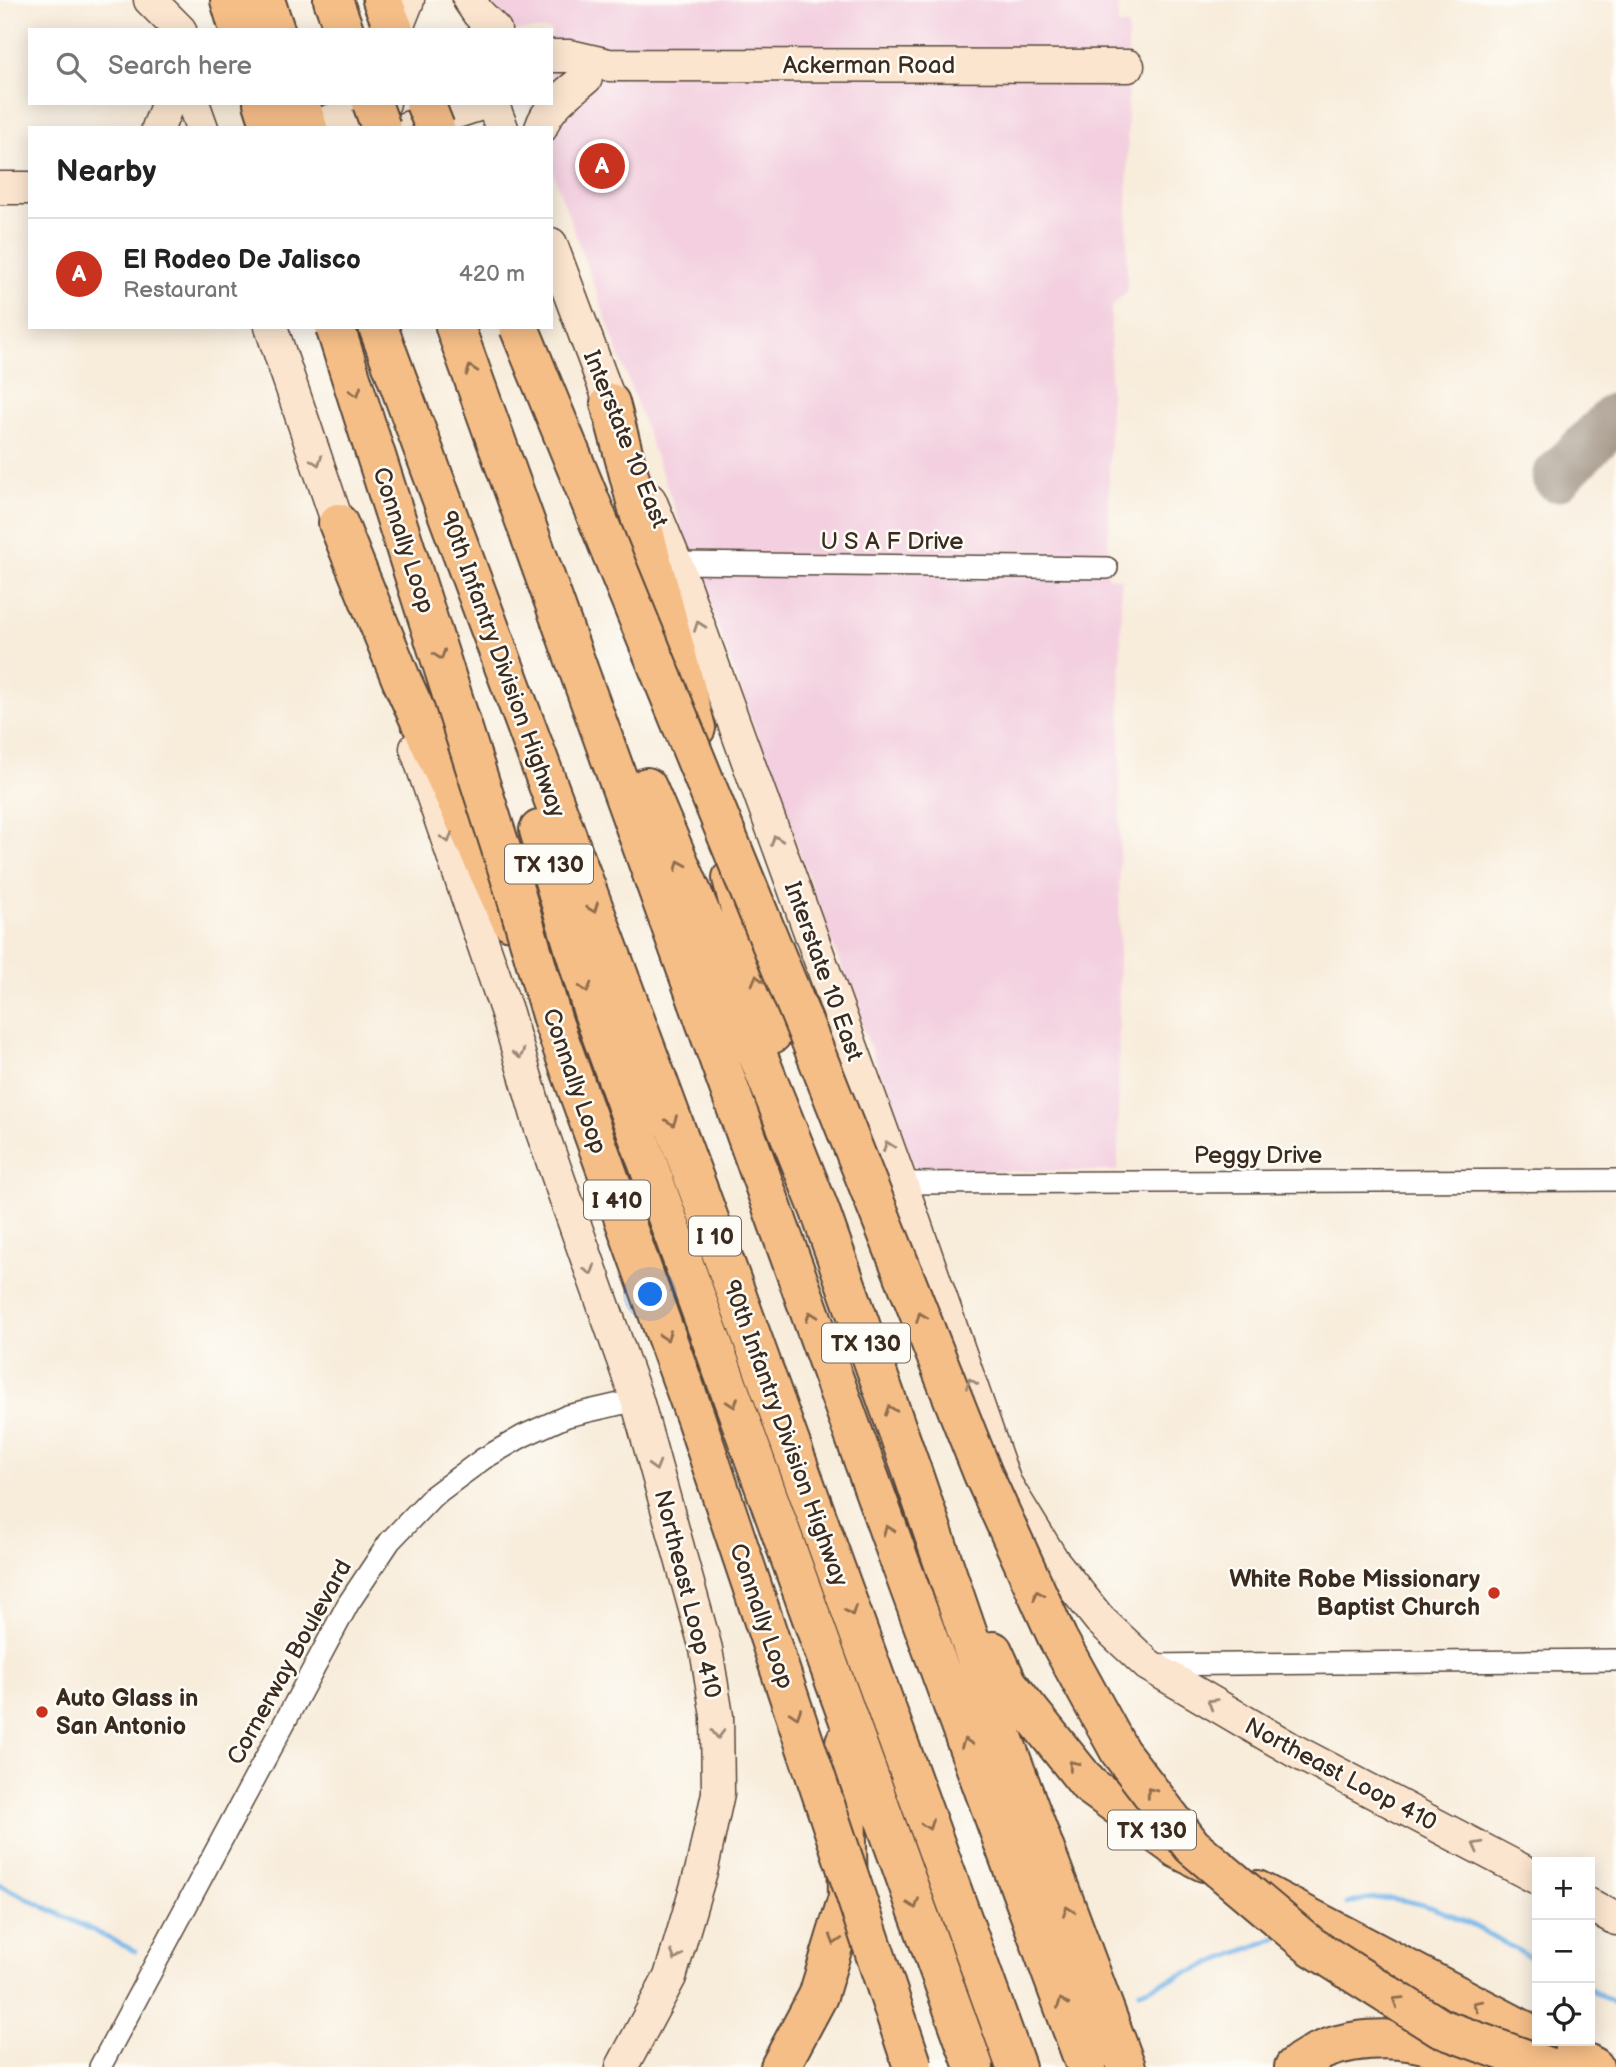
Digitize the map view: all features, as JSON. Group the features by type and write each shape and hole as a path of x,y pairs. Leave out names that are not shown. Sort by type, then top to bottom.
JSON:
{"highway":[{"path":"230,0 264,22"},
{"path":"382,0 394,28"},
{"path":"264,105 270,126"},
{"path":"300,105 307,126"},
{"path":"373,105 380,126"},
{"path":"426,105 434,126"},
{"name":"Connally Loop","path":"336,329 513,887 553,1022 696,1419 914,2067"},
{"name":"90th Infantry Division Highway","path":"379,329 708,1216 1016,2067"},
{"name":"I 10","path":"456,329 897,1554 1086,2067"},
{"path":"520,329 759,913 983,1474 1058,1639 1120,1752 1192,1846 1311,1947 1440,2028 1548,2067"},
{"path":"610,403 682,672 756,977 820,1212"},
{"name":"TX 130","path":"408,407 593,1012 974,2067"},
{"name":"TX 130","path":"487,412 707,928 820,1212 913,1474 1008,1684 1089,1785 1178,1849 1532,2034"},
{"path":"338,523 408,693 481,859 565,1033 643,1212 702,1316"},
{"path":"913,1474 1004,1740 1126,2067"},
{"path":"780,2067 818,1996 848,1897 845,1737 832,1679"},
{"path":"1294,2067 1315,2053 1337,2045 1373,2039 1429,2045 1472,2067"},
{"path":"1554,2046 1594,2067"}],"main road":[{"path":"143,0 157,28"},
{"path":"150,0 178,28"},
{"path":"396,28 408,0"},
{"path":"457,0 466,28"},
{"path":"470,0 493,28"},
{"name":"Ackerman Road","path":"553,57 570,55 597,71"},
{"name":"Ackerman Road","path":"553,84 597,71 1128,66"},
{"path":"542,126 558,101 597,71"},
{"path":"159,126 167,105"},
{"path":"194,105 201,126"},
{"path":"314,126 378,105"},
{"path":"413,126 478,105"},
{"path":"493,105 501,126"},
{"path":"0,188 28,188"},
{"name":"Interstate 10 East","path":"553,249 610,403 676,563 901,1183 1005,1483 1053,1561 1100,1619 1148,1665"},
{"path":"272,329 507,1013 541,1129 637,1400"},
{"name":"Northeast Loop 410","path":"622,2067 670,1977 702,1868 718,1794 718,1716 706,1649 637,1400"},
{"name":"Northeast Loop 410","path":"1148,1665 1293,1750 1532,1875"},
{"path":"1595,1908 1616,1919"}],"street":[{"name":"U S A F Drive","path":"676,563 1107,568"},
{"name":"Peggy Drive","path":"901,1183 1616,1180"},
{"name":"Cornerway Boulevard","path":"100,2067 348,1604 390,1541 433,1496 483,1459 567,1416 637,1400"},
{"path":"1148,1665 1616,1660"}],"shaded area":[{"path":"491,0 1118,0 1118,25 1128,26 1127,291 1111,308 1108,577 1121,579 1118,1171 915,1171 553,173 553,126 536,126 529,105 553,105 553,28 500,28"}],"waterway":[{"path":"0,1885 135,1951"},
{"path":"1347,1904 1371,1899 1396,1899 1421,1904 1470,1924 1532,1958"},
{"path":"1140,1991 1276,1938"},
{"path":"1595,1992 1616,2004"}],"taxiway":[{"path":"1556,477 1616,417"}],"place":[{"name":"El Rodeo De Jalisco","path":"602,166"},
{"name":"White Robe Missionary Baptist Church","path":"1494,1593"},
{"name":"Auto Glass in San Antonio","path":"42,1712"}]}
